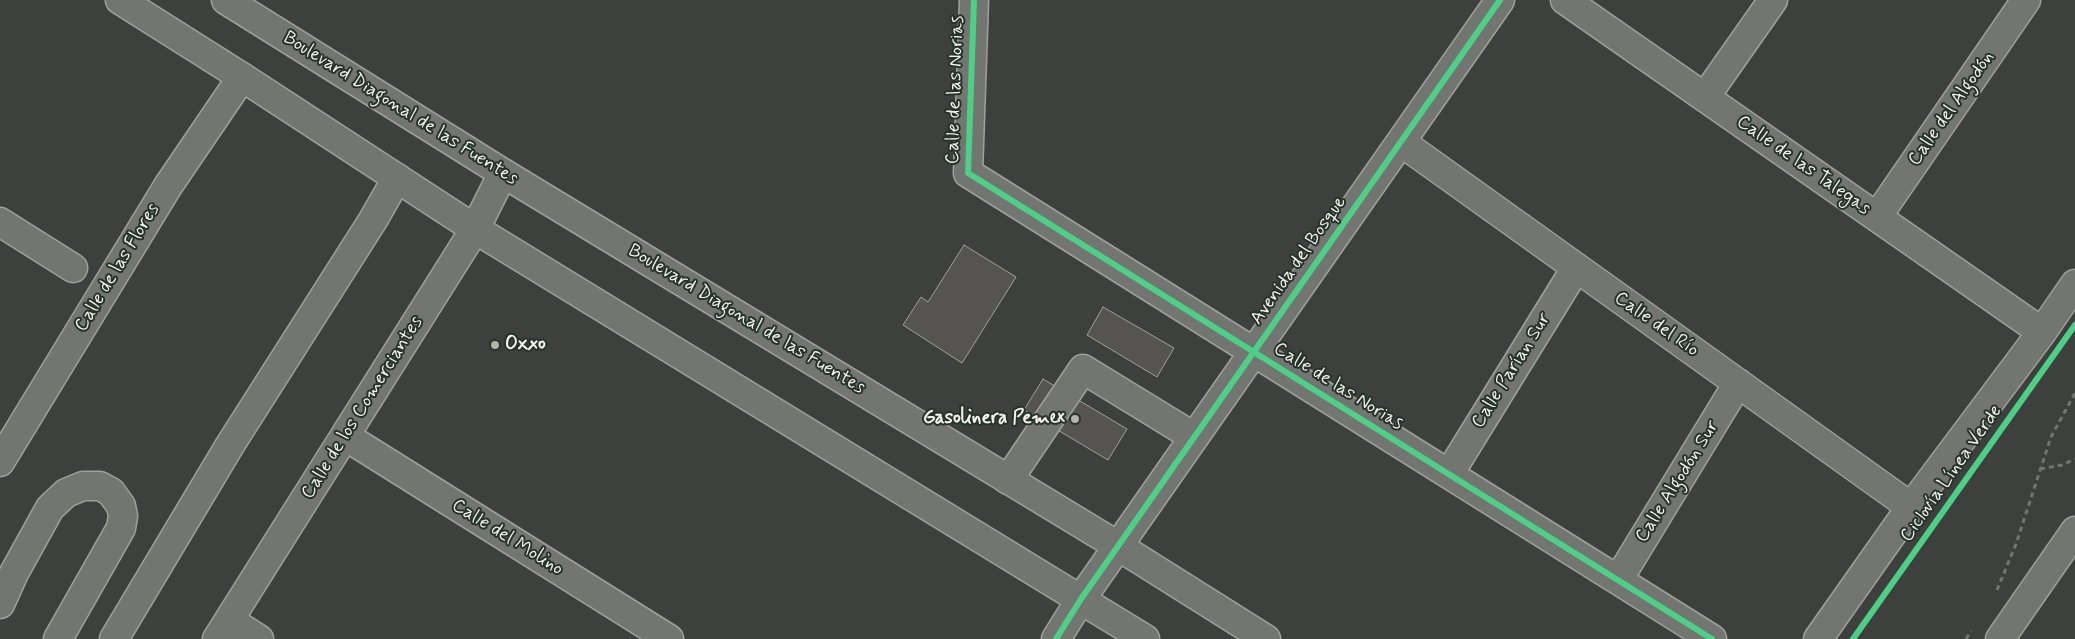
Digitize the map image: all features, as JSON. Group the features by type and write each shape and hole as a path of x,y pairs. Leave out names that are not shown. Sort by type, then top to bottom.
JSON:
{"street":[{"path":"120,0 242,76 475,229 1145,639"},
{"name":"Boulevard Diagonal de las Fuentes","path":"226,0 503,173 1118,546 1266,639"},
{"name":"Calle de las Norias","path":"974,0 968,173 1712,639"},
{"name":"Avenida del Bosque","path":"1056,639 1081,599 1500,0"},
{"name":"Calle de las Talegas","path":"1565,0 2042,332"},
{"path":"1705,97 1773,0"},
{"name":"Calle del Algodón","path":"1877,217 2026,0"},
{"name":"Calle de las Flores","path":"0,462 168,186 242,76"},
{"name":"Calle del Río","path":"1401,142 1911,507"},
{"name":"Calle de los Comerciantes","path":"223,630 475,229 503,173"},
{"path":"114,639 230,445 373,220 397,178"},
{"path":"0,222 73,268"},
{"name":"Calle Parían Sur","path":"1449,474 1576,268"},
{"path":"1818,639 1911,507 2042,332 2075,284"},
{"path":"1008,480 1082,369 1194,437"},
{"name":"Calle Algodón Sur","path":"1618,580 1738,383"},
{"name":"Calle del Molino","path":"345,436 669,639"},
{"path":"0,604 14,573 50,508 66,493 83,486 100,486 111,492 121,506 124,516 121,528 58,639"},
{"path":"2000,639 2075,531"},
{"path":"223,630 259,639"}],"path":[{"path":"1996,592 2016,544 2051,437 2075,393"},
{"path":"2040,469 2062,465 2075,459"},
{"path":"1966,639 1974,628"}],"building":[{"path":"964,245 1016,277 962,363 903,325 921,297 928,302"},
{"path":"1103,307 1174,348 1157,377 1087,335"},
{"name":"Gasolinera Pemex","path":"1043,379 1127,429 1108,460 1024,410"}],"cycle path":[{"path":"974,0 968,173 1712,639"},
{"path":"1056,639 1081,599 1500,0"},
{"name":"Ciclovía Línea Verde","path":"1853,639 2075,325"}],"place":[{"name":"Oxxo","path":"495,345"},
{"name":"Gasolinera Pemex","path":"1075,419"}]}
